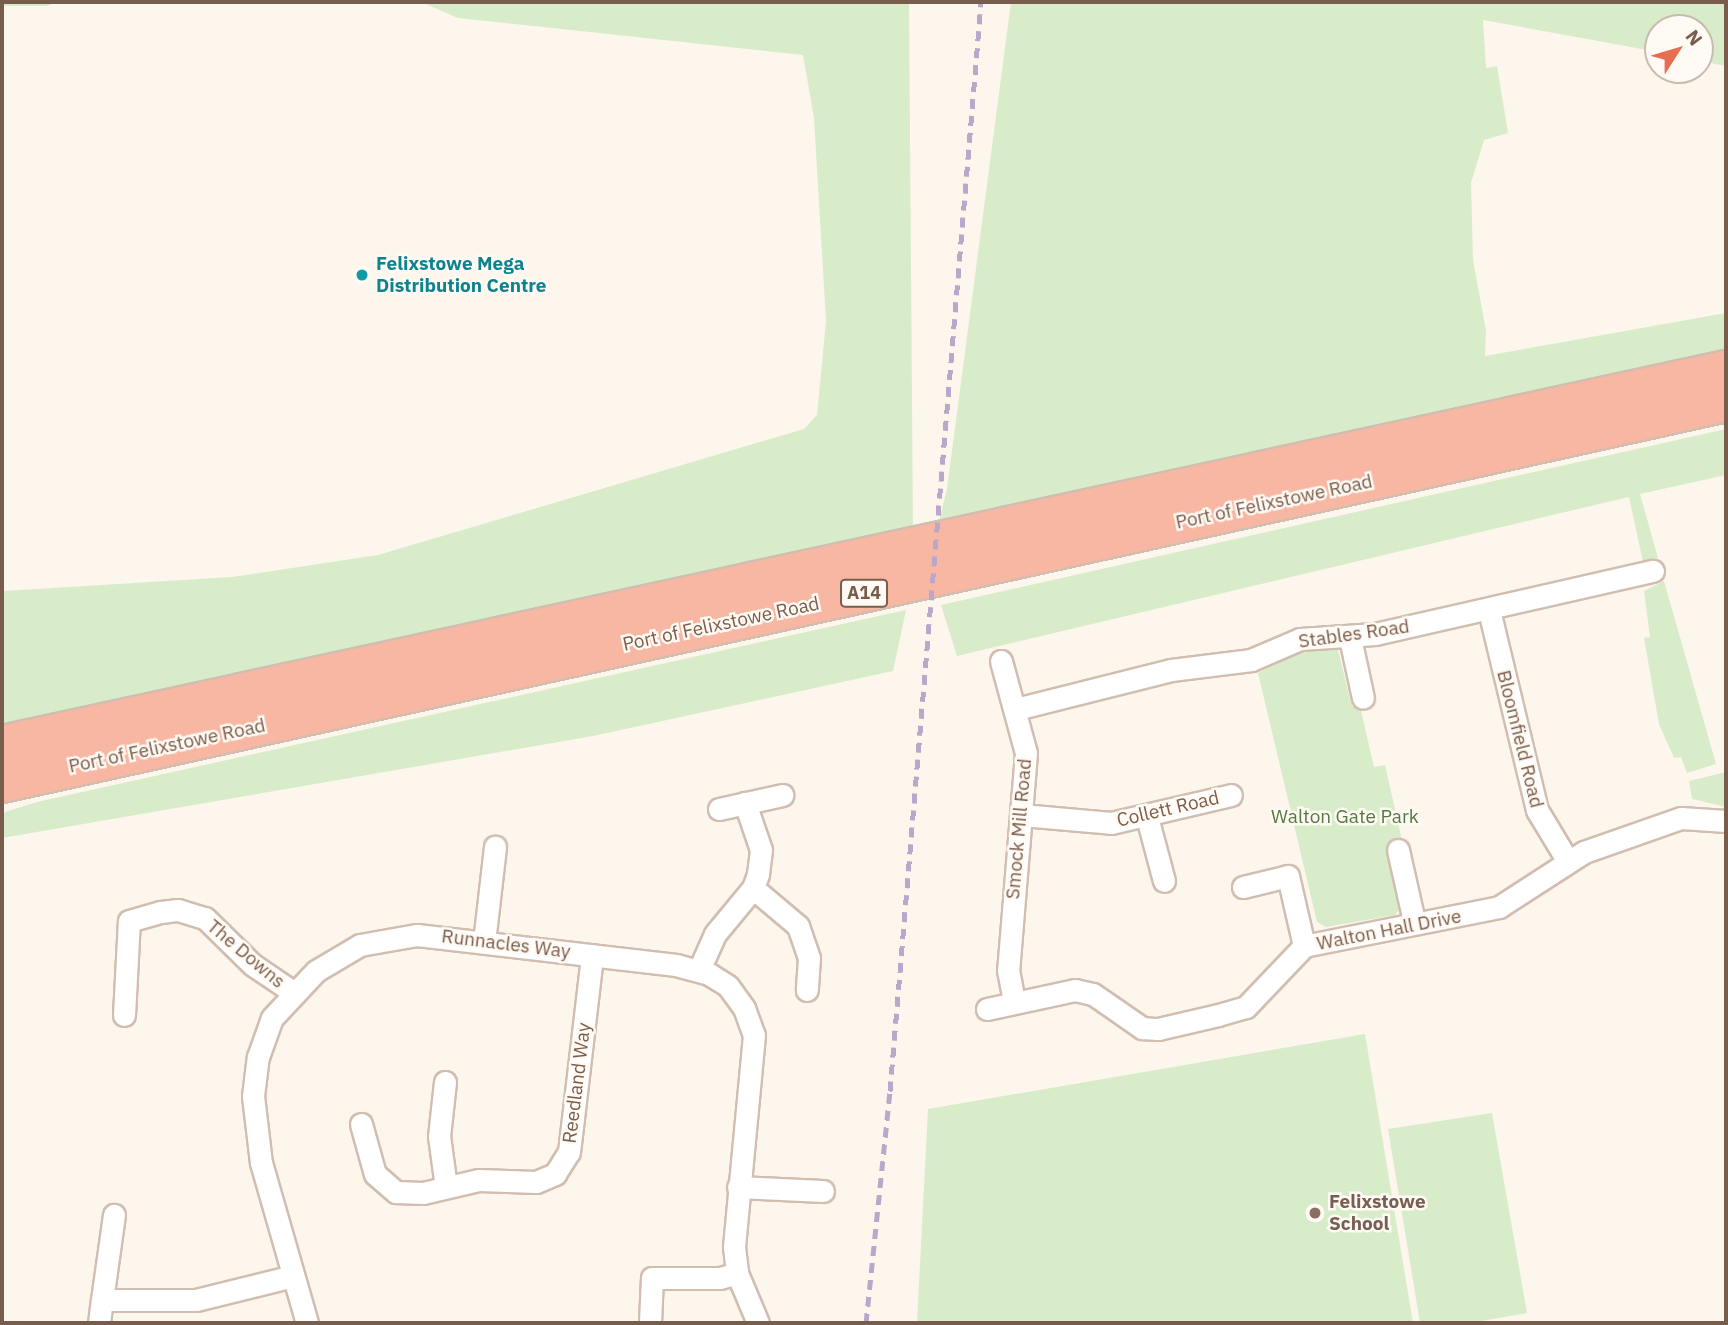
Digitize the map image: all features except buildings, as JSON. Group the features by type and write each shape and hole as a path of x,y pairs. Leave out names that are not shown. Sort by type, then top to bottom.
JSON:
{"highway":[{"name":"Port of Felixstowe Road","path":"2,745 1726,370"},
{"name":"Port of Felixstowe Road","path":"2,783 1726,402"}],"street":[{"name":"Stables Road","path":"1016,709 1171,670 1251,660 1300,639 1323,635 1350,638 1489,610 1653,571"},
{"name":"Bloomfield Road","path":"1489,610 1536,810 1567,860"},
{"path":"1350,638 1363,698"},
{"name":"Smock Mill Road","path":"1001,661 1026,753 1008,970 1014,1000"},
{"path":"719,809 782,795"},
{"name":"Collett Road","path":"1022,815 1111,823 1147,817 1231,795"},
{"path":"699,970 715,934 753,888 761,850 745,803"},
{"path":"1147,817 1164,881"},
{"name":"Walton Hall Drive","path":"987,1009 1014,1000 1075,990 1093,994 1131,1023 1158,1029 1246,1007 1304,946 1414,921 1499,907 1567,860 1681,818 1726,821"},
{"path":"484,942 495,847"},
{"path":"1398,850 1414,921"},
{"path":"1243,887 1288,876 1304,946"},
{"path":"753,888 798,926 809,958 807,990"},
{"name":"The Downs","path":"124,1015 129,921 161,912 178,910 205,918 253,965 293,992"},
{"name":"Runnacles Way","path":"307,1323 261,1163 253,1096 258,1057 272,1018 293,992 331,961 374,941 417,935 699,970 728,986 744,1008 754,1035 738,1187 737,1273 758,1323"},
{"name":"Reedland Way","path":"360,1124 375,1174 387,1187 408,1193 487,1179 536,1182 564,1165 592,955"},
{"path":"445,1082 439,1136 446,1187"},
{"path":"738,1187 823,1191"},
{"path":"99,1323 114,1216"},
{"path":"650,1323 652,1278 720,1278 737,1273"},
{"path":"102,1300 196,1300 293,1276"}],"green space":[{"path":"2,2 57,2 47,6 2,6"},
{"path":"421,2 909,2 913,530 2,726 4,591 232,577 378,555 804,429 817,415 826,321 814,118 803,55 458,18"},
{"path":"1011,2 1726,2 1726,66 1714,64 1714,14 1644,14 1644,49 1467,17 1483,20 1486,68 1497,66 1508,133 1484,140 1471,183 1473,260 1486,331 1485,356 1726,313 1726,352 938,526 947,489"},
{"path":"1726,429 1726,475 1640,494 1658,558 1643,562 1629,497 957,656 941,605"},
{"path":"1664,581 1716,764 1687,773 1681,757 1674,758 1659,724 1644,638 1650,637 1644,591"},
{"path":"906,610 893,671 593,736 2,838 2,813 37,802"},
{"name":"Walton Gate Park","path":"1319,649 1338,650 1352,707 1360,706 1374,767 1385,765 1403,845 1401,908 1395,915 1326,927 1317,922 1258,673 1286,657"},
{"path":"1726,772 1726,807 1692,799 1689,781"},
{"path":"1365,1034 1413,1323 917,1323 928,1109"},
{"path":"1492,1113 1527,1313 1470,1323 1420,1323 1388,1129"}],"railway":[{"path":"866,1323 890,1091 981,2"}],"place":[{"name":"Felixstowe Mega Distribution Centre","path":"362,275"},
{"name":"Felixstowe School","path":"1315,1213"}]}
